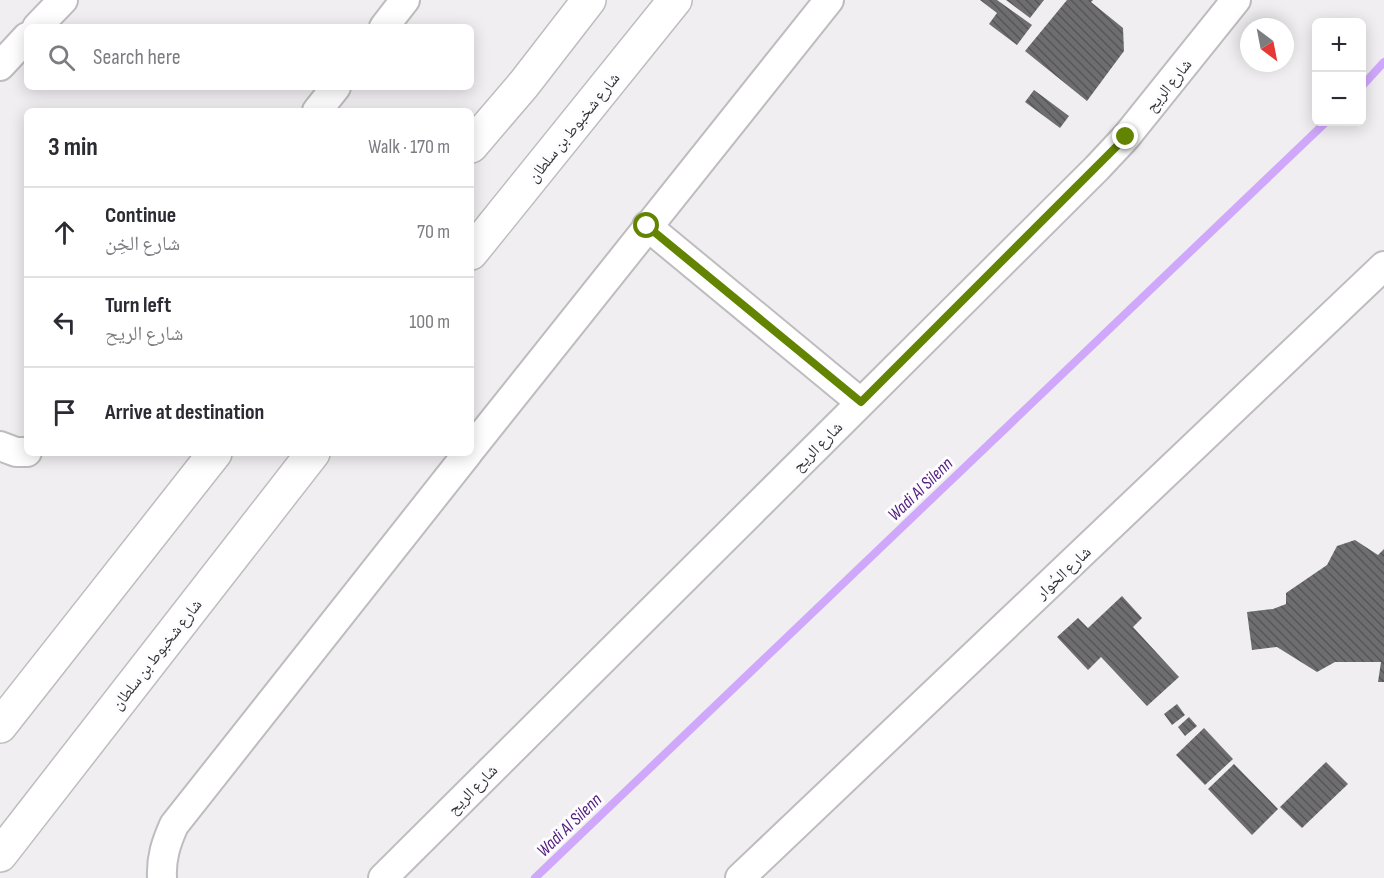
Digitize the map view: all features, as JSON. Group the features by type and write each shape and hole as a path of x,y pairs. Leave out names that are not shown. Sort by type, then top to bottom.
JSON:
{"main road":[{"path":"474,142 524,84 589,0"},
{"name":"شارع شخبوط بن سلطان","path":"474,249 675,0"},
{"path":"0,726 213,456"},
{"name":"شارع شخبوط بن سلطان","path":"0,855 311,456"}],"street":[{"path":"40,24 63,0"},
{"path":"386,24 405,0"},
{"path":"474,445 829,0"},
{"name":"شارع الريح","path":"382,878 1126,137 1236,0"},
{"path":"0,66 24,41"},
{"path":"319,108 334,90"},
{"path":"647,226 861,402"},
{"name":"شارع الحُوار","path":"740,878 1384,266"},
{"path":"0,446 16,452 24,452"},
{"path":"162,878 161,864 165,843 174,825 466,456"}],"building":[{"path":"980,0 997,0 1032,25 1017,45 989,24 997,13"},
{"path":"1006,0 1044,0 1030,18"},
{"path":"1067,0 1093,0 1091,2 1123,28 1124,51 1087,101 1025,51"},
{"path":"1034,90 1069,116 1060,128 1025,102"},
{"path":"1355,540 1378,555 1384,549 1384,682 1378,682 1381,662 1335,662 1317,672 1277,647 1252,650 1247,612 1273,609 1286,604 1286,593 1327,565 1337,546"},
{"path":"1122,596 1142,618 1133,627 1179,677 1147,706 1101,657 1088,670 1057,637 1078,618 1088,628"},
{"path":"1177,704 1185,715 1172,725 1164,714"},
{"path":"1189,717 1197,726 1185,736 1178,727"},
{"path":"1204,728 1233,759 1205,785 1176,755"},
{"path":"1326,762 1348,784 1302,828 1280,807"},
{"path":"1234,764 1278,809 1252,835 1208,789"}],"waterway":[{"name":"Wadi Al Silenn","path":"1366,82 1384,62"},
{"name":"Wadi Al Silenn","path":"535,878 1322,126"}],"route":[{"path":"647,226 861,402 1126,137"}]}
